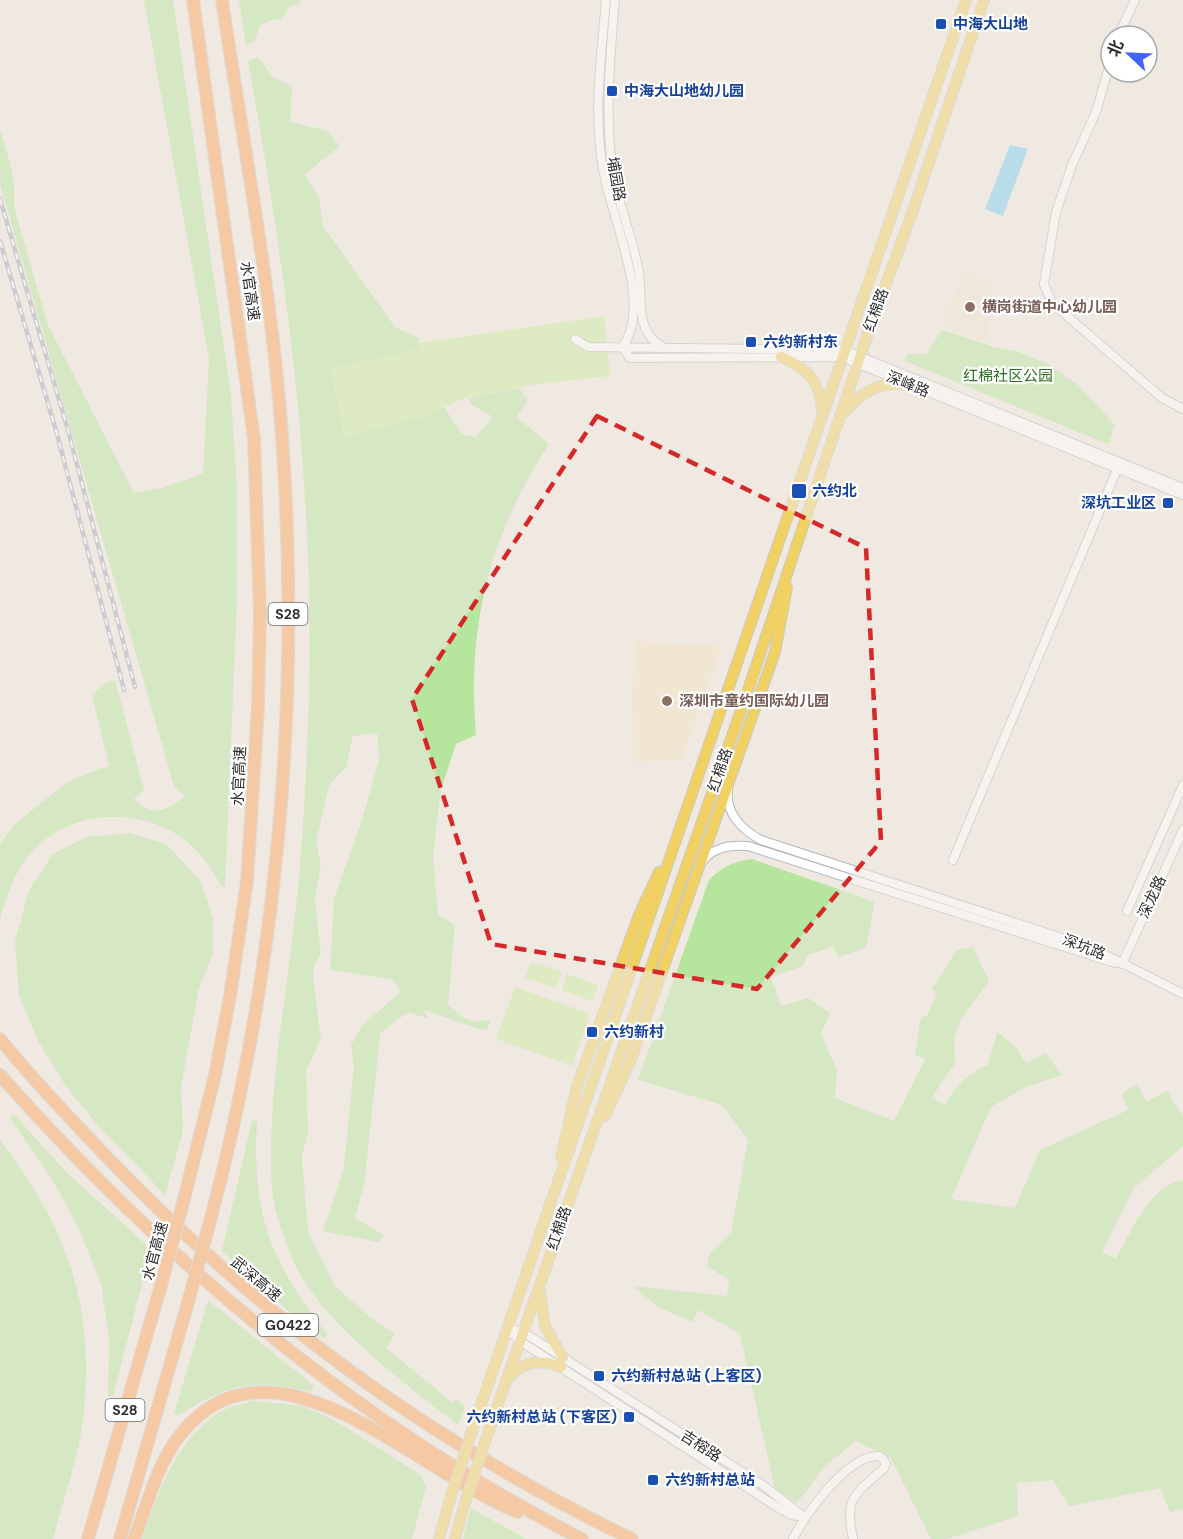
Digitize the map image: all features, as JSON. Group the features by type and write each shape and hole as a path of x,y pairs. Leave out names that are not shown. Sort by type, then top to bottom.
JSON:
{"highway":[{"name":"水官高速","path":"88,1539 184,1199 222,1041 247,881 258,707 260,612 254,439 192,0"},
{"name":"水官高速","path":"120,1539 209,1225 248,1063 264,970 281,812 288,614 287,526 274,357 222,0"},
{"name":"武深高速","path":"0,1039 66,1114 167,1218 233,1280 314,1345 377,1393 465,1448 632,1539"},
{"name":"G0422","path":"0,1075 100,1182 226,1300 303,1361 426,1450 582,1539"},
{"path":"134,1539 162,1464 175,1441 190,1422 223,1399 261,1391 287,1393 332,1409 403,1448 469,1489 515,1511 556,1526"}],"main road":[{"name":"红棉路","path":"440,1539 450,1499 507,1328 966,0"},
{"name":"红棉路","path":"455,1539 489,1430 984,0"},
{"path":"782,357 795,362 814,379 822,400 822,415"},
{"path":"835,429 854,400 867,390 893,383 910,385"},
{"path":"585,1156 630,1062 778,641 790,565"},
{"path":"506,1381 513,1373 531,1363 562,1363 545,1326 540,1297 541,1280"}],"street":[{"name":"埔园路","path":"606,0 599,96 599,138 604,177 630,275 632,293 631,333 622,347"},
{"name":"埔园路","path":"615,0 608,90 612,167 639,274 642,323 650,338 663,348"},
{"path":"1124,24 1135,0"},
{"path":"1104,84 1096,112 1072,165 1056,212 1044,284 1046,294 1052,303 1162,398 1183,409"},
{"name":"深峰路","path":"575,339 588,346 843,354 1118,465 1183,495"},
{"name":"深峰路","path":"622,347 630,358 782,357 843,354"},
{"name":"深峰路","path":"858,360 910,385 1183,488"},
{"path":"953,860 1118,465"},
{"name":"深坑路","path":"729,780 727,794 734,816 750,834 761,840 1090,947 1122,964"},
{"path":"1127,911 1183,785"},
{"name":"深龙路","path":"1122,964 1183,830"},
{"name":"深坑路","path":"700,864 706,856 724,847 748,846 1088,956 1122,964"},
{"path":"1122,964 1183,994"},
{"name":"吉榕路","path":"507,1328 791,1515 805,1517"},
{"path":"793,1539 805,1517 829,1487 863,1459 871,1455 880,1456 886,1463 884,1468 855,1495 849,1508 853,1539"}],"highlighted area":[{"path":"597,416 866,548 881,841 757,989 491,944 412,699"}],"shaded area":[{"name":"横岗街道中心幼儿园","path":"965,267 992,288 987,344 941,327"},
{"name":"深圳市童约国际幼儿园","path":"636,641 721,647 682,760 633,762 632,689"}],"green space":[{"path":"144,0 173,0 231,395 237,488 237,601 225,886 222,887 198,852 180,836 158,825 135,819 111,817 88,820 65,828 44,840 27,858 10,888 0,921 0,844 15,824 73,779 109,766 92,695 106,683 115,680 144,790 134,799 148,809 159,810 185,797 174,786 0,184 0,130 13,177 14,207 48,325 134,493 162,488 203,474 209,359"},
{"path":"239,0 299,0 300,4 291,6 281,20 273,19 260,25 254,42 246,45"},
{"path":"258,57 273,77 292,86 290,122 327,131 340,146 305,174 319,197 323,226 395,327 419,338 422,349 331,368 344,437 422,417 444,407 462,434 475,437 493,417 472,405 469,398 519,388 528,400 516,417 549,444 528,478 511,513 497,548 487,583 479,619 475,656 476,735 456,744 441,789 433,856 438,915 455,925 448,1005 464,1018 478,1022 491,1019 488,1028 482,1030 424,1010 429,1019 408,1012 380,1033 365,1180 355,1218 384,1235 379,1242 323,1231 344,1168 354,1066 351,1045 362,1026 401,991 391,979 330,970 334,898 362,820 379,760 377,733 353,736 346,767 329,785 316,842 321,864 315,900 321,954 315,963 313,976 321,1039 306,1071 308,1133 302,1156 308,1232 335,1286 370,1317 395,1334 386,1348 453,1403 457,1399 465,1406 458,1425 367,1352 324,1308 307,1286 294,1263 277,1215 273,1192 271,1156 274,1094 298,885 304,806 310,660 309,574 297,402 288,316 248,61"},
{"path":"604,316 610,376 531,385 463,399 422,417 344,437 331,368 421,349 420,343"},
{"name":"红棉社区公园","path":"942,330 994,347 1016,351 1048,364 1078,385 1115,425 1108,444 905,361 907,354 926,354"},
{"path":"129,833 166,844 200,880 213,918 213,954 199,988 181,1087 183,1131 165,1195 94,1121 65,1085 38,1041 19,995 15,941 29,890 53,854 87,837"},
{"path":"752,859 875,902 866,948 839,957 833,947 807,955 803,966 771,977 781,1006 808,998 830,1013 821,1034 837,1070 835,1098 894,1121 925,1059 915,1055 921,1017 927,1016 937,994 932,989 957,950 973,947 989,981 961,1019 954,1038 955,1063 932,1097 944,1105 963,1081 988,1065 997,1032 1015,1046 1026,1063 1046,1053 1062,1075 1026,1087 991,1107 951,1199 1015,1208 1040,1150 1128,1110 1122,1094 1137,1083 1146,1102 1167,1091 1183,1116 1183,1146 1134,1188 1102,1252 1116,1259 1142,1212 1151,1201 1160,1191 1183,1180 1183,1509 1170,1512 1160,1488 1069,1506 1053,1480 1017,1483 1018,1516 947,1539 931,1539 891,1458 856,1441 825,1466 797,1503 775,1489 740,1334 698,1310 692,1322 658,1307 633,1286 727,1296 729,1280 707,1266 710,1253 731,1232 748,1140 722,1105 638,1080 709,880 729,865"},
{"path":"531,962 562,972 556,988 525,978"},
{"path":"567,974 598,985 592,1001 562,990"},
{"path":"515,987 590,1014 572,1066 496,1039"},
{"path":"14,1114 64,1170 151,1249 113,1396 108,1396 109,1340 101,1284 79,1229 55,1184 10,1118"},
{"path":"252,1120 257,1121 258,1184 269,1235 278,1259 291,1283 327,1334 325,1339 254,1284 222,1251"},
{"path":"0,1140 24,1173 60,1238 72,1271 85,1341 86,1379 81,1435 53,1539 0,1539"},
{"path":"208,1300 314,1386 310,1392 273,1385 241,1387 211,1397 178,1416 174,1413"},
{"path":"253,1401 302,1406 334,1420 421,1475 426,1487 412,1539 142,1539 171,1468 192,1436 222,1411"},
{"path":"471,1508 526,1539 463,1539"}],"water":[{"path":"1010,145 1028,149 1003,216 985,209"}],"railway":[{"path":"0,199 68,430 135,687"},
{"path":"0,241 57,434 124,690"}],"place":[{"name":"中海大山地","path":"941,24"},
{"name":"中海大山地幼儿园","path":"612,91"},
{"name":"横岗街道中心幼儿园","path":"970,307"},
{"name":"六约新村东","path":"751,342"},
{"name":"六约北","path":"799,491"},
{"name":"深坑工业区","path":"1168,503"},
{"name":"深圳市童约国际幼儿园","path":"667,701"},
{"name":"六约新村","path":"592,1032"},
{"name":"六约新村总站 (上客区)","path":"599,1376"},
{"name":"六约新村总站 (下客区)","path":"629,1417"},
{"name":"六约新村总站","path":"653,1480"}]}
